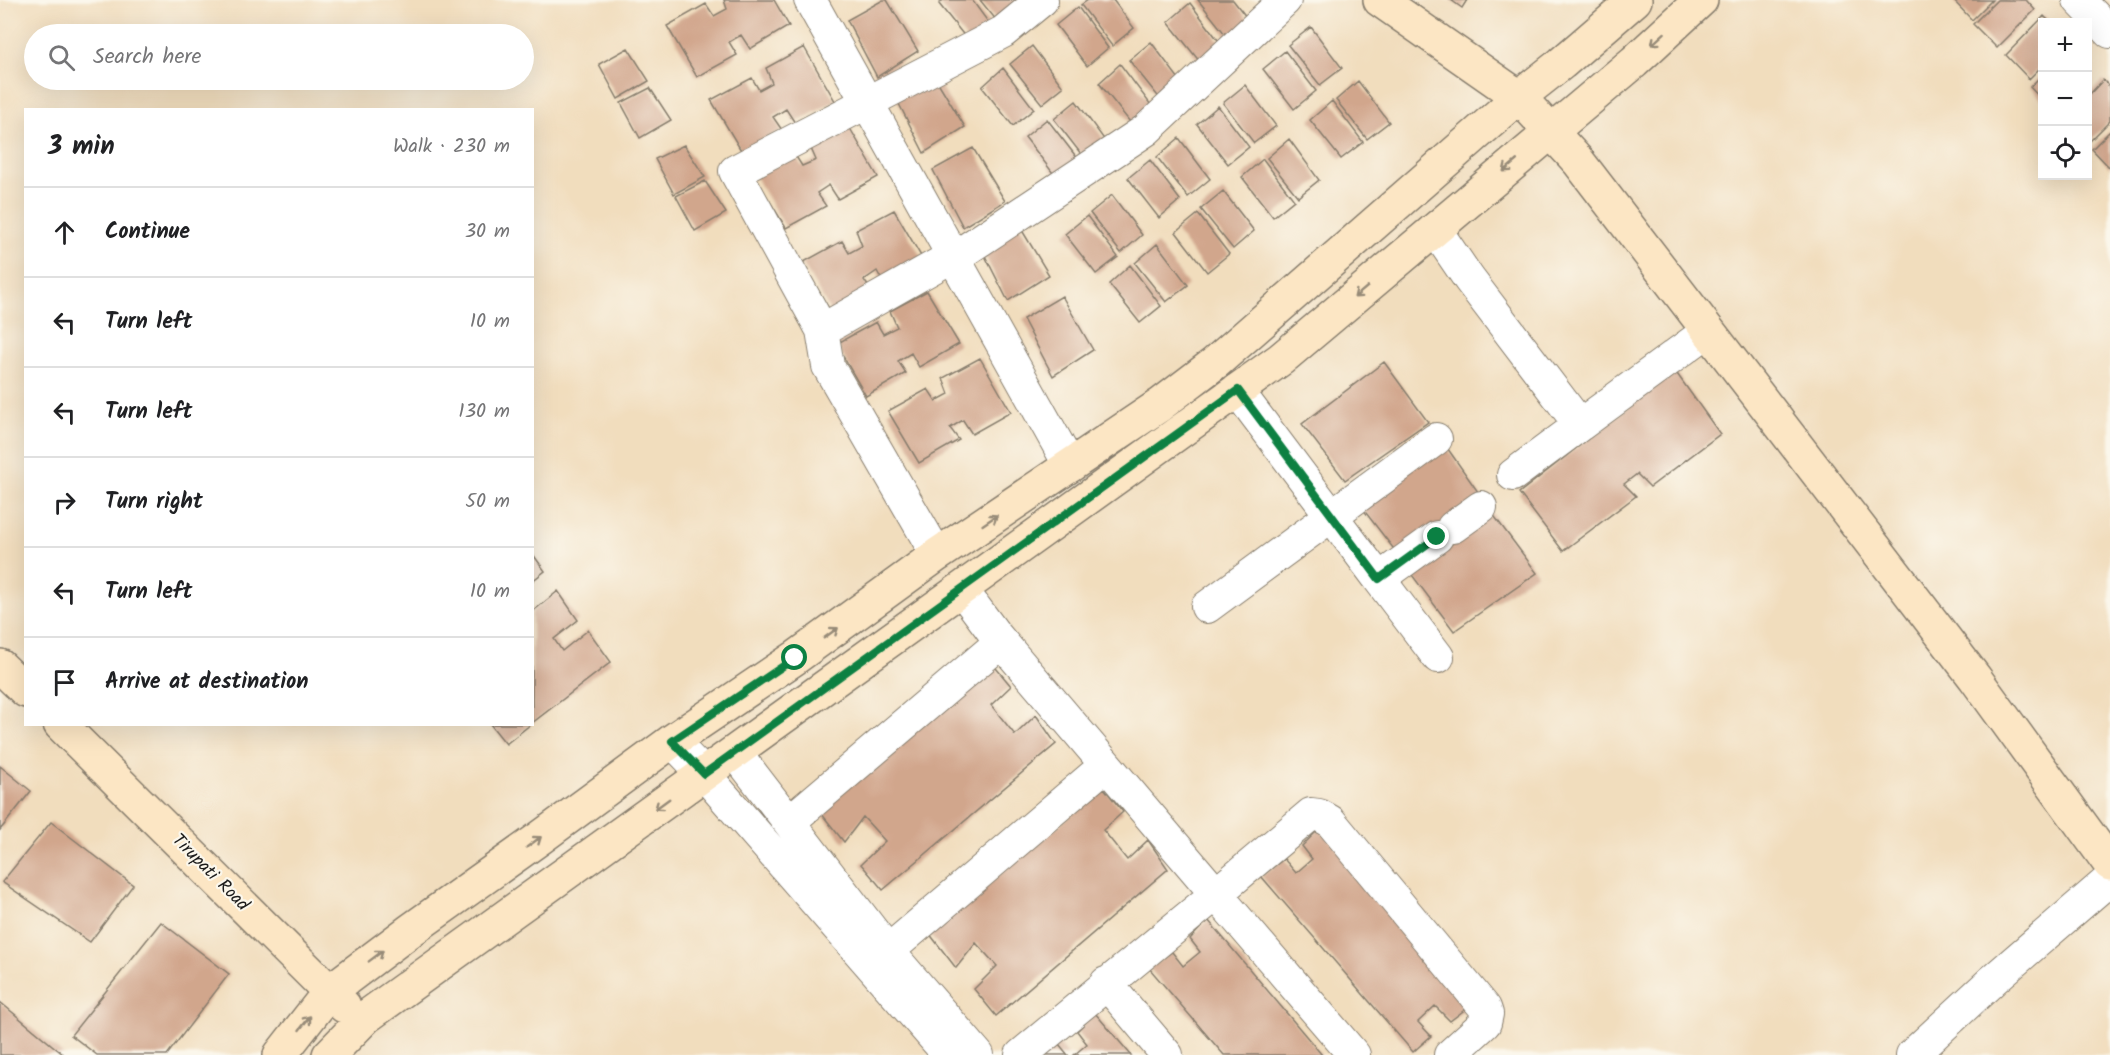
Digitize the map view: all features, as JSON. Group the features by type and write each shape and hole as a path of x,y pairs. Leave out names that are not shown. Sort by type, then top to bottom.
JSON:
{"street":[{"path":"810,0 1070,466"},
{"path":"937,555 828,366 822,330 735,171 1003,32 1042,0"},
{"path":"822,330 953,256 955,257 1146,130 1285,0"},
{"path":"1380,0 1519,97 1578,161 1975,678 2110,864"},
{"path":"280,1055 330,991 411,930 672,741 795,658 937,555 1160,405 1215,363 1519,97 1563,63 1635,0"},
{"path":"328,1055 361,1022 472,940 1281,359 1634,62 1701,0"},
{"path":"2079,0 2110,32"},
{"path":"1435,229 1469,279 1580,425"},
{"path":"1513,475 1708,331"},
{"path":"1238,390 1438,657"},
{"path":"1207,607 1436,440"},
{"path":"1379,579 1481,507"},
{"path":"962,590 1001,642 1354,1055"},
{"path":"789,822 1001,642"},
{"path":"0,666 24,689"},
{"name":"Tirupati Road","path":"62,726 361,1022"},
{"path":"672,741 704,774 949,1055"},
{"path":"735,752 888,951 978,1055"},
{"path":"888,951 1106,765"},
{"path":"1021,1055 1311,814 1319,815 1330,821 1485,1008 1487,1014 1485,1023 1450,1055"},
{"path":"1912,1055 1993,980 2110,879"},
{"path":"1106,983 1167,1055"}],"building":[{"path":"724,0 774,0 789,26 750,49 741,35 729,42 737,55 697,77 667,26 706,4 714,16 727,9"},
{"path":"887,0 918,51 877,77 847,20"},
{"path":"943,0 972,0 991,26 970,43 939,4"},
{"path":"980,0 1016,0 1019,4 997,21"},
{"path":"1088,0 1113,0 1134,28 1112,46 1081,5"},
{"path":"1198,0 1233,0 1250,22 1229,39"},
{"path":"1451,0 1467,0 1462,8"},
{"path":"1953,0 1992,0 1972,20"},
{"path":"1997,0 2026,0 2035,10 1997,48 1973,24"},
{"path":"1190,3 1221,44 1200,62 1168,22"},
{"path":"1078,7 1108,48 1087,66 1056,25"},
{"path":"2038,22 2038,70 2029,79 2006,55"},
{"path":"1311,27 1342,68 1320,85 1288,45"},
{"path":"1151,42 1182,83 1161,100 1129,60"},
{"path":"1032,46 1063,87 1042,104 1010,64"},
{"path":"804,47 835,101 795,123 786,109 773,117 782,130 742,152 711,100 752,78 759,90 772,83 766,68"},
{"path":"628,48 649,81 618,99 599,64"},
{"path":"1285,51 1316,91 1294,109 1263,69"},
{"path":"1120,64 1151,105 1130,122 1099,83"},
{"path":"1003,68 1034,109 1013,126 982,87"},
{"path":"933,74 965,127 924,153 895,96"},
{"path":"2038,79 2038,96 2030,87"},
{"path":"2103,80 2110,87 2110,121 2092,139 2092,126 2092,92"},
{"path":"1358,81 1389,122 1367,139 1336,100"},
{"path":"1245,85 1276,126 1254,143 1223,103"},
{"path":"650,88 671,120 640,138 621,103"},
{"path":"1076,101 1106,142 1085,159 1054,119"},
{"path":"1332,101 1363,142 1341,159 1310,120"},
{"path":"1218,106 1249,147 1228,164 1197,124"},
{"path":"1047,119 1078,159 1056,177 1025,137"},
{"path":"847,123 878,177 838,199 829,185 817,193 826,206 786,228 755,177 795,155 802,166 816,160 809,144"},
{"path":"2110,131 2110,168 2092,149"},
{"path":"1179,138 1210,179 1188,197 1157,157"},
{"path":"1289,139 1319,180 1298,197 1267,158"},
{"path":"684,145 705,177 674,194 655,159"},
{"path":"973,148 1005,201 963,227 933,170"},
{"path":"1263,159 1294,200 1273,217 1242,177"},
{"path":"1150,160 1180,200 1159,218 1128,178"},
{"path":"705,181 726,213 695,231 676,196"},
{"path":"1223,191 1254,231 1233,249 1201,209"},
{"path":"1112,195 1142,235 1121,253 1090,213"},
{"path":"894,210 925,263 885,286 877,271 864,280 872,292 832,314 802,263 842,241 849,253 862,246 856,230"},
{"path":"1198,214 1229,254 1207,272 1176,232"},
{"path":"1087,216 1118,257 1096,274 1065,234"},
{"path":"1017,222 1049,275 1008,301 980,246"},
{"path":"1157,244 1188,285 1166,302 1135,263"},
{"path":"1130,265 1161,306 1140,323 1109,284"},
{"path":"927,291 959,344 919,367 911,353 898,361 906,373 866,396 836,344 876,322 883,334 897,327 890,311"},
{"path":"1062,296 1093,350 1053,376 1023,319"},
{"path":"980,358 1011,412 972,434 963,420 950,428 959,440 919,463 888,411 928,389 936,401 949,394 943,378"},
{"path":"1384,362 1428,422 1345,480 1302,424"},
{"path":"1675,371 1720,434 1650,487 1637,474 1624,484 1636,496 1563,551 1519,493"},
{"path":"1443,442 1483,499 1400,557 1359,504"},
{"path":"1492,513 1537,573 1454,631 1412,575"},
{"path":"534,556 545,571 534,579"},
{"path":"558,591 578,620 554,639 562,651 588,630 611,662 534,721 534,610"},
{"path":"991,662 1011,686 991,705 1015,735 1036,715 1056,744 883,890 861,864 885,841 863,817 844,842 817,808"},
{"path":"492,726 528,726 506,744"},
{"path":"0,766 31,791 0,830"},
{"path":"1104,788 1123,812 1103,830 1127,860 1148,840 1168,869 996,1016 974,989 997,966 976,943 956,968 929,933"},
{"path":"51,822 133,885 90,942 2,882"},
{"path":"1320,828 1471,1005 1450,1021 1435,1006 1418,1022 1431,1036 1413,1052 1261,876 1284,859 1296,873 1312,859 1302,846"},
{"path":"1208,920 1322,1055 1224,1055 1149,968 1172,952 1183,966 1200,952 1190,939"},
{"path":"161,922 229,974 167,1055 97,1055 71,1035"},
{"path":"0,1002 64,1055 0,1055"},
{"path":"1095,1013 1131,1055 1074,1055 1087,1044 1077,1031"},
{"path":"1059,1044 1068,1055 1044,1055"}],"route":[{"path":"795,658 672,741 704,774 1238,390 1379,579 1437,537"}]}
